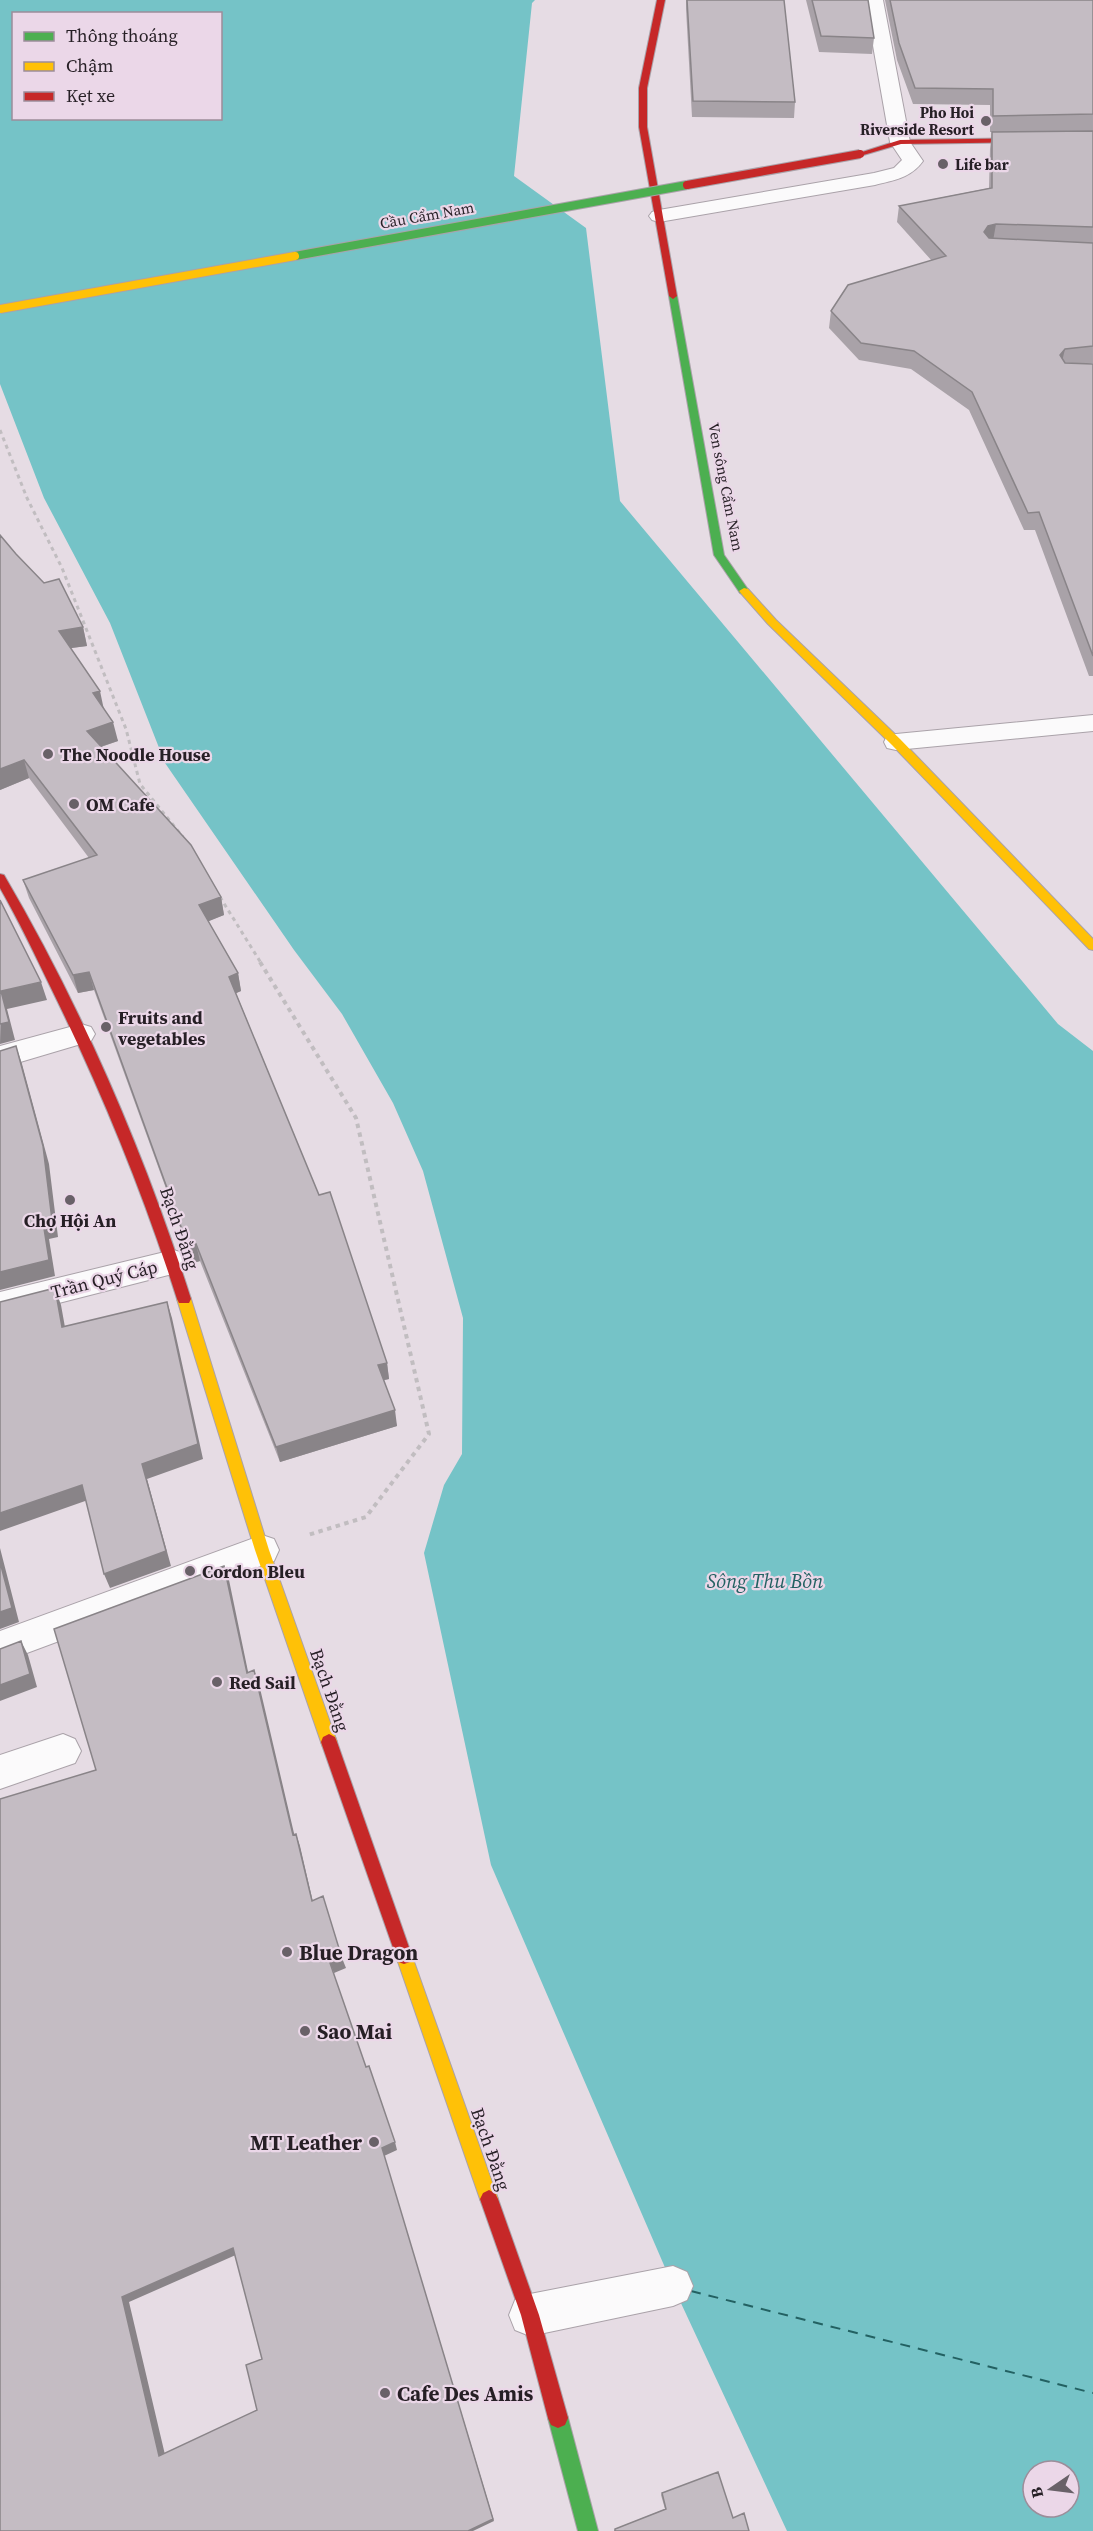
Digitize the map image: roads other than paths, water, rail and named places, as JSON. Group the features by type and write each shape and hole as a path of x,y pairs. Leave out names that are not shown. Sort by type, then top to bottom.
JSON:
{"street":[{"name":"Ven sông Cẩm Nam","path":"661,0 644,88 643,127 719,555 742,589 772,622 896,742 1093,946"},
{"path":"659,216 875,179 901,172 913,161 900,142 874,0"},
{"name":"Cầu Cẩm Nam","path":"0,309 860,154 900,142 1093,139"},
{"name":"Bạch Đằng","path":"0,878 17,906 81,1034 129,1140 173,1262 262,1550 530,2315 588,2531"}],"lane":[{"path":"896,742 1093,723"},
{"path":"0,1057 81,1034"},
{"name":"Trần Quý Cáp","path":"0,1305 173,1262"},
{"path":"0,1647 262,1550"},
{"path":"0,1772 63,1751"},
{"path":"530,2315 673,2286"}],"water":[{"name":"Sông Thu Bồn","path":"0,0 535,0 532,3 514,176 586,228 620,501 1058,1024 1093,1051 1093,2531 787,2531 673,2286 491,1865 424,1553 444,1485 462,1454 463,1318 423,1171 393,1103 342,1014 294,950 165,763 110,623 44,498 0,384"}],"place":[{"name":"Pho Hoi Riverside Resort","path":"986,121"},
{"name":"Life bar","path":"943,164"},
{"name":"The Noodle House","path":"48,754"},
{"name":"OM Cafe","path":"74,804"},
{"name":"Fruits and vegetables","path":"106,1027"},
{"name":"Chợ Hội An","path":"70,1200"},
{"name":"Cordon Bleu","path":"190,1571"},
{"name":"Red Sail","path":"217,1682"},
{"name":"Blue Dragon","path":"287,1952"},
{"name":"Sao Mai","path":"305,2031"},
{"name":"MT Leather","path":"374,2142"},
{"name":"Cafe Des Amis","path":"385,2393"}]}
